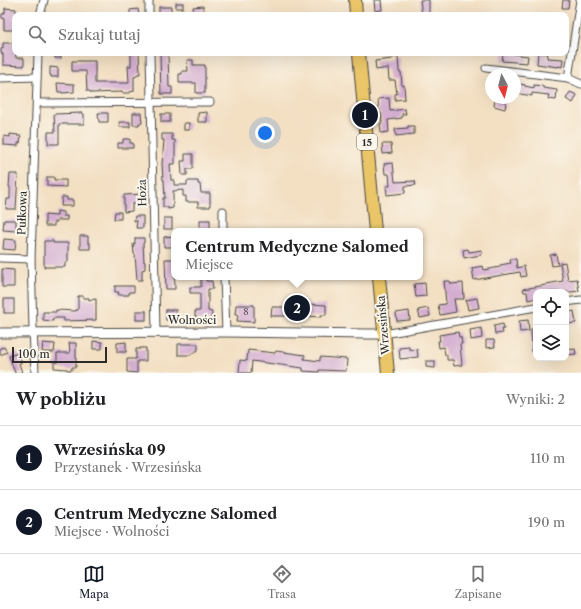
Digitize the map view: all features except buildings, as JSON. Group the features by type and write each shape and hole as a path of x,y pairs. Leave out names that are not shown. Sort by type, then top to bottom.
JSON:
{"main road":[{"path":"355,0 356,12"},
{"name":"15","path":"359,56 375,228"},
{"name":"Wrzesińska","path":"379,280 388,373"}],"street":[{"path":"41,12 44,0"},
{"path":"149,0 149,12"},
{"path":"568,78 580,0"},
{"name":"Pułkowa","path":"36,373 33,333 31,260 38,56"},
{"name":"Hoża","path":"150,56 156,332"},
{"path":"521,72 568,78 581,84"},
{"path":"0,78 37,77"},
{"path":"37,103 210,102"},
{"path":"223,211 223,228"},
{"path":"0,258 31,260"},
{"path":"224,280 226,332"},
{"path":"569,302 581,300"},
{"path":"384,334 533,308"},
{"name":"Wolności","path":"0,333 226,332 384,334"}],"place":[{"name":"Wrzesińska 09","path":"365,115"},
{"name":"Centrum Medyczne Salomed","path":"297,308"}]}
